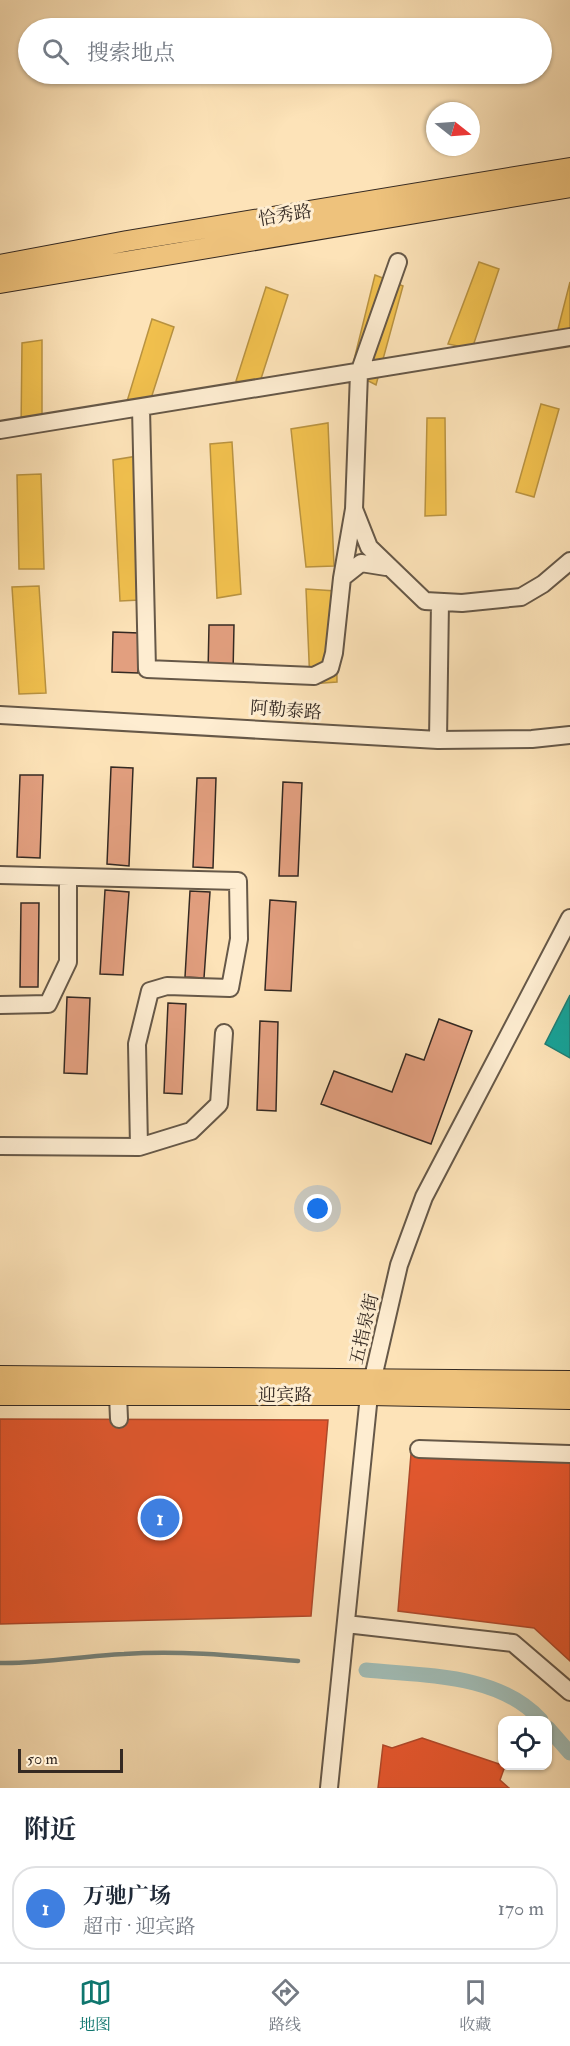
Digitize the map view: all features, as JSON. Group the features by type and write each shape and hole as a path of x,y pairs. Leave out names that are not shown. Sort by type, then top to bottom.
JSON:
{"main road":[{"name":"恰秀路","path":"0,265 127,240 570,168"},
{"name":"恰秀路","path":"0,283 570,187"},
{"name":"迎宾路","path":"0,1376 371,1387 570,1399"},
{"name":"迎宾路","path":"0,1395 118,1395 570,1381"}],"street":[{"path":"141,408 147,669 314,676 330,668 354,509 359,373 398,262"},
{"path":"0,430 570,338"},
{"path":"354,509 369,547 386,567 425,601 462,603 522,597 543,584 570,561"},
{"path":"342,578 361,563 386,567"},
{"path":"438,740 440,602"},
{"name":"阿勒泰路","path":"0,715 438,740 532,739 570,735"},
{"path":"0,875 237,881 239,939 230,988 167,986 150,991 137,1044 139,1147"},
{"path":"0,1005 48,1004 68,962 68,877"},
{"name":"五指泉街","path":"329,1788 371,1387 399,1265 424,1197 570,918"},
{"path":"0,1146 139,1147 191,1131 219,1104 224,1033"},
{"path":"118,1395 118,1419"},
{"path":"419,1449 570,1454"},
{"path":"346,1624 513,1643 570,1692"}],"building: 住宅":[{"path":"479,262 499,269 472,349 448,344"},
{"path":"375,275 403,286 376,385 351,372"},
{"path":"570,282 570,336 557,333"},
{"path":"266,287 288,295 258,388 236,381"},
{"path":"152,319 174,327 146,414 125,408"},
{"path":"42,340 42,432 21,431 22,343"},
{"path":"541,404 559,409 534,497 516,492"},
{"path":"427,418 445,418 446,515 425,516"},
{"path":"328,423 334,566 306,567 291,429"},
{"path":"232,442 241,594 217,598 210,444"},
{"path":"138,456 140,600 120,601 113,460"},
{"path":"41,474 44,569 19,569 17,475"},
{"path":"39,586 46,693 19,694 12,587"},
{"path":"306,589 336,591 337,682 310,684"}],"building: 商业":[{"path":"0,1419 328,1420 311,1616 0,1624"},
{"path":"411,1454 570,1461 570,1661 534,1628 398,1611"},
{"path":"422,1738 498,1764 498,1770 504,1770 500,1780 509,1788 378,1788 383,1745 392,1748"}],"building: 公共":[{"path":"570,995 570,1058 545,1044"}],"building: 其他":[{"path":"209,625 234,625 233,673 208,673"},
{"path":"113,632 139,633 138,673 112,672"},
{"path":"111,767 133,768 129,866 107,864"},
{"path":"20,775 43,775 40,858 17,857"},
{"path":"197,778 216,778 213,868 193,867"},
{"path":"283,782 302,783 298,876 279,876"},
{"path":"105,890 129,892 123,975 100,974"},
{"path":"190,891 210,892 204,978 185,977"},
{"path":"270,900 296,902 291,991 265,990"},
{"path":"21,903 39,903 38,987 20,987"},
{"path":"67,997 90,998 87,1074 64,1073"},
{"path":"168,1003 186,1004 182,1094 164,1093"},
{"path":"439,1019 472,1031 431,1144 321,1104 334,1071 392,1092 406,1054 424,1060"},
{"path":"260,1021 278,1022 276,1111 257,1110"}],"waterway":[{"path":"0,1663 167,1653 298,1661"},
{"path":"366,1670 436,1676 482,1685 504,1693 536,1716"},
{"path":"552,1733 570,1753"}],"place":[{"name":"万驰广场","path":"160,1518"}]}
